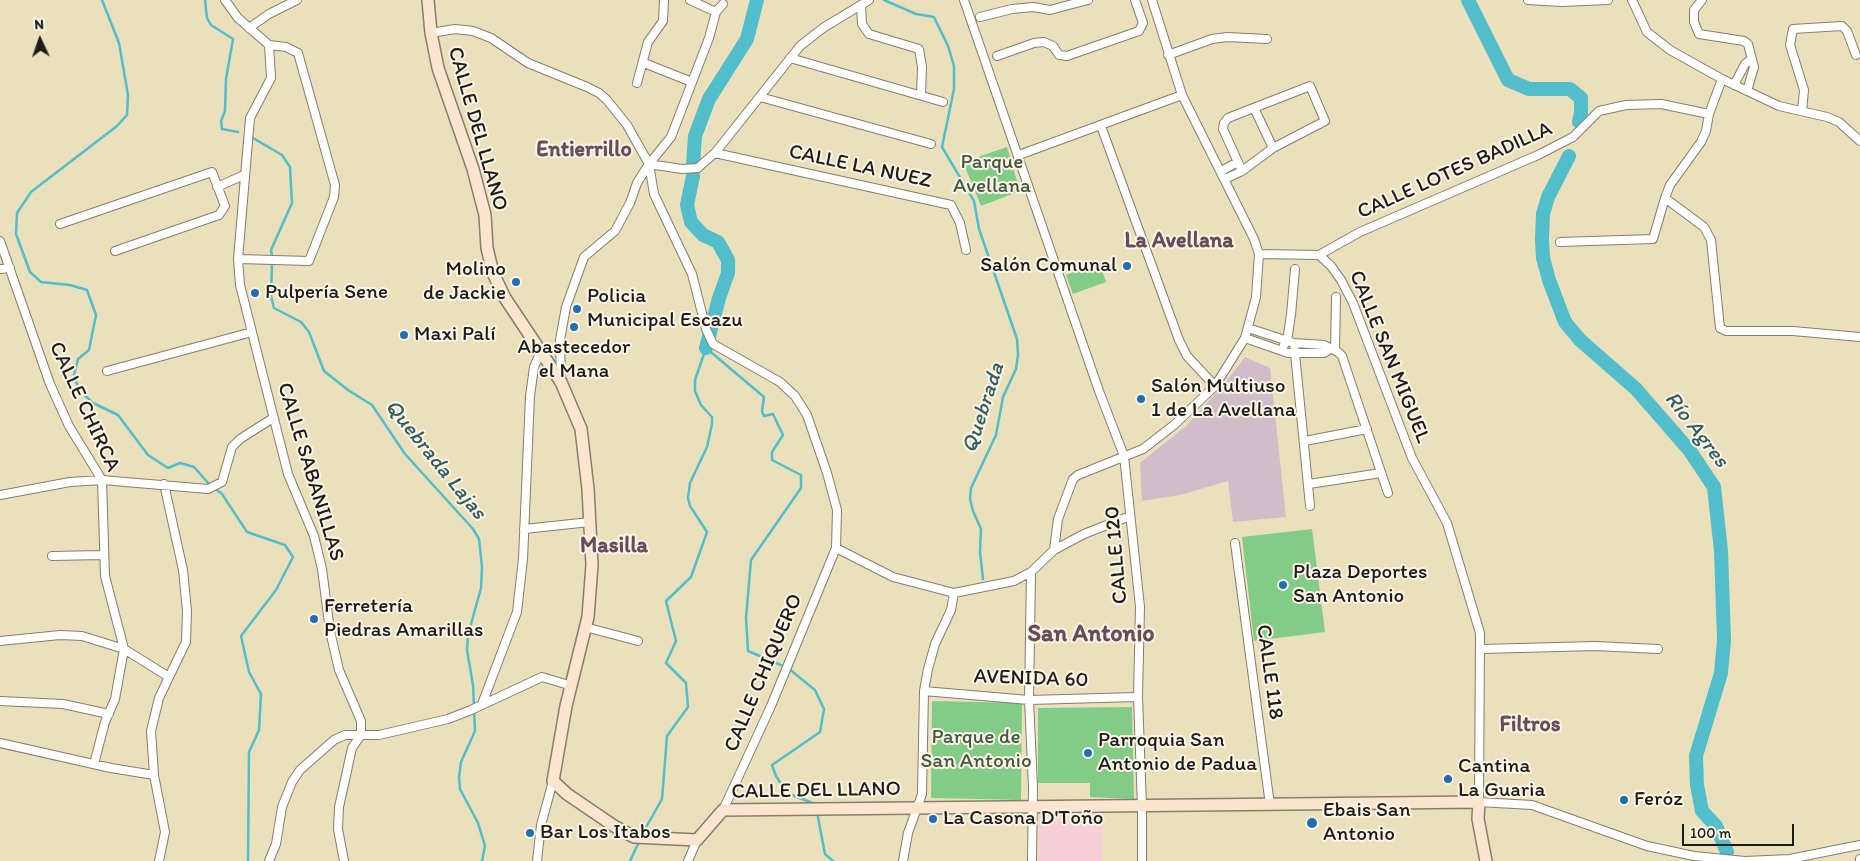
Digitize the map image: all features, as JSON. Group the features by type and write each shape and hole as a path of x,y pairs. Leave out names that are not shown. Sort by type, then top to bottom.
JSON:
{"main road":[{"name":"CALLE DEL LLANO","path":"428,0 431,33 442,83 473,169 485,214 487,248 493,273 505,298 561,382 581,429 592,565 586,627 553,781"},
{"path":"553,781 606,821 634,837 698,840"},
{"name":"CALLE DEL LLANO","path":"698,840 723,810 1479,802"},
{"path":"1479,802 1478,819 1486,861"}],"street":[{"path":"225,0 238,18 269,45 286,47 298,53 335,185 334,197 310,261 238,259"},
{"path":"249,28 268,14 296,0"},
{"path":"637,83 648,42 662,22 664,0"},
{"path":"690,0 716,12"},
{"path":"649,164 665,168 698,168 715,153 790,58 823,28 869,0"},
{"name":"CALLE 120","path":"964,0 1099,391 1124,456 1140,607 1138,697 1142,861"},
{"path":"980,17 1012,8 1033,7 1050,10 1088,0"},
{"path":"997,56 1034,43 1044,42 1052,46 1059,55 1067,56 1139,31 1143,23 1135,0"},
{"path":"1054,550 1058,519 1073,480 1078,475 1143,449 1174,425 1215,386 1245,338 1256,297 1259,254 1254,239 1182,95 1152,0"},
{"path":"1528,0 1562,2 1608,0"},
{"path":"1632,0 1647,32 1655,40 1722,79 1779,106 1839,122 1860,141"},
{"path":"1702,0 1694,10 1694,22 1699,34 1744,41 1748,44 1754,67 1747,91"},
{"path":"561,382 560,340 566,307 584,257 615,231 649,164 671,137 709,38 716,12 723,4"},
{"path":"861,5 862,24 869,34 919,50 922,67 921,95"},
{"path":"1802,111 1804,90 1790,45 1793,29 1842,26 1847,31 1856,55"},
{"path":"431,33 455,29 473,30 491,38 528,63 600,93 628,125 649,164 654,194 692,274 706,329 713,344 780,382 795,396 807,415 827,473 837,510 836,548 893,576 954,593 997,586 1031,572 1054,550 1084,534 1130,516"},
{"path":"1168,55 1212,39 1227,36 1267,39"},
{"name":"CALLE SABANILLAS","path":"269,45 271,78 250,118 238,259 240,285 288,474 314,536 339,670 361,721 361,735"},
{"path":"790,58 943,102"},
{"path":"1734,85 1745,64 1752,59"},
{"path":"644,62 692,82"},
{"path":"1560,242 1653,239 1670,185 1706,131 1709,114 1722,79"},
{"path":"1225,179 1242,171 1273,148 1325,121 1310,86 1228,118 1224,123 1223,130 1242,171"},
{"path":"1019,156 1182,95"},
{"path":"760,97 931,144"},
{"name":"CALLE LOTES BADILLA","path":"1319,255 1360,232 1538,155 1574,137 1599,111 1626,105 1661,104 1709,114"},
{"path":"1254,108 1273,148"},
{"path":"1101,126 1179,340 1187,356 1215,386"},
{"name":"CALLE LA NUEZ","path":"715,153 951,205 960,223 966,250"},
{"path":"1221,170 1238,162"},
{"path":"60,224 212,172 225,206 219,215 116,251"},
{"path":"217,187 244,175"},
{"path":"1665,198 1704,227 1708,233 1711,240 1718,323 1726,331 1793,331 1860,337"},
{"name":"CALLE CHIRCA","path":"0,241 50,384 69,426 102,480 103,555 108,595 124,649"},
{"path":"1259,254 1319,255"},
{"name":"CALLE SAN MIGUEL","path":"1319,255 1331,266 1341,280 1352,304 1412,458 1447,523 1474,611 1482,649 1479,802"},
{"path":"0,269 10,268"},
{"path":"1295,268 1290,342 1305,441 1310,506"},
{"path":"1332,350 1336,297"},
{"path":"1248,328 1290,342 1324,345 1342,356 1388,493"},
{"path":"107,372 252,332"},
{"path":"1245,338 1284,352 1324,353 1332,350"},
{"path":"1284,352 1284,346 1290,342"},
{"path":"482,704 517,612 524,528 530,396 534,367 541,351"},
{"path":"0,495 70,482 102,480 208,489 217,485 224,477 232,447 240,439 273,418"},
{"path":"1305,441 1367,429"},
{"path":"1309,484 1381,473"},
{"path":"159,861 165,832 154,775 151,731 153,715 186,642 187,611 183,570 164,484"},
{"path":"524,528 590,522"},
{"name":"CALLE 118","path":"1235,543 1270,805"},
{"name":"CALLE CHIQUERO","path":"723,810 771,706 836,548"},
{"path":"52,556 103,555"},
{"path":"1031,572 1029,700 1033,807 1032,861"},
{"path":"903,861 908,833 922,794 924,692 935,644 950,610 954,593"},
{"path":"586,627 638,641"},
{"path":"0,641 60,635 82,636 124,649 169,677"},
{"path":"1482,649 1595,646 1658,649"},
{"path":"94,764 121,674 124,649"},
{"path":"269,861 276,844 282,807 292,782 300,770 334,740 345,735 379,735 418,727 471,710 542,677 572,686"},
{"name":"AVENIDA 60","path":"924,692 1029,700 1138,697"},
{"path":"0,701 63,704 109,714"},
{"path":"344,861 338,829 339,807 352,748 361,735"},
{"path":"0,743 154,775"},
{"path":"536,861 541,825 553,781"},
{"path":"1479,802 1532,805 1647,846 1694,856 1744,861 1790,859 1860,846"},
{"path":"688,861 698,840"}],"shaded area":[{"path":"1245,357 1270,368 1286,517 1233,522 1228,481 1180,495 1142,501 1140,463 1186,426 1221,388"},
{"path":"1039,810 1103,810 1102,861 1039,861"}],"green space":[{"name":"Parque Avellana","path":"1007,147 1020,191 981,206 963,162"},
{"path":"1099,262 1106,282 1073,294 1066,275"},
{"name":"Plaza Deportes San Antonio","path":"1312,529 1325,632 1254,641 1242,537"},
{"name":"Parque de San Antonio","path":"932,701 1022,703 1021,800 931,798"},
{"path":"1132,707 1134,799 1090,797 1090,783 1038,783 1038,708"}],"waterway":[{"path":"102,0 119,43 128,95 127,115 117,126 31,192 17,213 16,234 30,272 41,282 70,285 87,290 96,315 89,350 78,359 74,375 79,390 93,403 118,415 148,455 168,468 180,463 194,467 210,485"},
{"name":"Quebrada Lajas","path":"205,0 207,18 211,25 233,39 226,79 225,111 221,121 222,129 238,132"},
{"path":"693,165 695,136 709,99 747,39 757,0"},
{"name":"Quebrada","path":"884,0 916,14 934,17 948,46 954,66 954,89 942,147 974,201 979,229 1017,339 1018,355 1016,369 1003,397 996,435 971,488 970,499 981,529 980,552 983,579"},
{"name":"Río Agres","path":"1468,0 1508,80 1529,89 1570,89 1581,98 1579,122"},
{"name":"Quebrada Lajas","path":"253,138 282,155 290,167 292,203 271,250 272,256"},
{"name":"Río Agres","path":"1569,156 1548,197 1543,214 1542,239 1543,258 1549,280 1565,322 1580,340 1636,389 1690,451 1714,487 1721,551 1724,640 1721,673 1696,756 1697,785 1702,811 1716,826 1727,852"},
{"path":"693,176 687,205 691,222 703,235 718,242 728,260 728,273 719,298 706,348"},
{"name":"Quebrada Lajas","path":"272,263 271,296 274,308 301,322 309,332 324,371 348,390 372,405 405,454 473,529 479,539 482,567 481,588 468,635 467,650 473,685 475,731 461,762 459,778 460,789 478,823 485,846 482,861"},
{"path":"644,831 662,799 667,736 688,707 686,683 666,663 676,641 666,601 691,577 707,532 690,506 688,498 690,483 707,447 712,424 712,417 701,405 695,391 695,380 706,348 764,397 762,412 764,416 773,414 783,435 772,452 772,460 801,475 801,488 751,560 746,618 748,651 788,668 815,690 824,709 820,732 772,765 776,776 787,793 815,804"},
{"path":"214,488 222,494 247,532 285,545 293,557 276,590 241,636 249,672 261,694 259,730 249,752 248,861"},
{"path":"817,812 825,854 833,861"},
{"path":"630,861 638,844"}],"place":[{"name":"Salón Comunal","path":"1127,266"},
{"name":"Molino de Jackie","path":"516,282"},
{"name":"Pulpería Sene","path":"255,293"},
{"name":"Policia Municipal Escazu","path":"577,309"},
{"name":"Abastecedor el Mana","path":"574,327"},
{"name":"Maxi Palí","path":"404,335"},
{"name":"Salón Multiuso 1 de La Avellana","path":"1141,399"},
{"name":"Plaza Deportes San Antonio","path":"1283,585"},
{"name":"Ferretería Piedras Amarillas","path":"314,619"},
{"name":"Parroquia San Antonio de Padua","path":"1088,753"},
{"name":"Cantina La Guaria","path":"1448,779"},
{"name":"Feróz","path":"1624,800"},
{"name":"La Casona D'Toño","path":"933,819"},
{"name":"Ebais San Antonio","path":"1312,823"},
{"name":"Bar Los Itabos","path":"530,833"}],"district":[{"name":"Entierrillo","path":"584,150"},
{"name":"La Avellana","path":"1179,241"},
{"name":"Masilla","path":"614,546"},
{"name":"San Antonio","path":"1091,635"},
{"name":"Filtros","path":"1530,725"}]}
